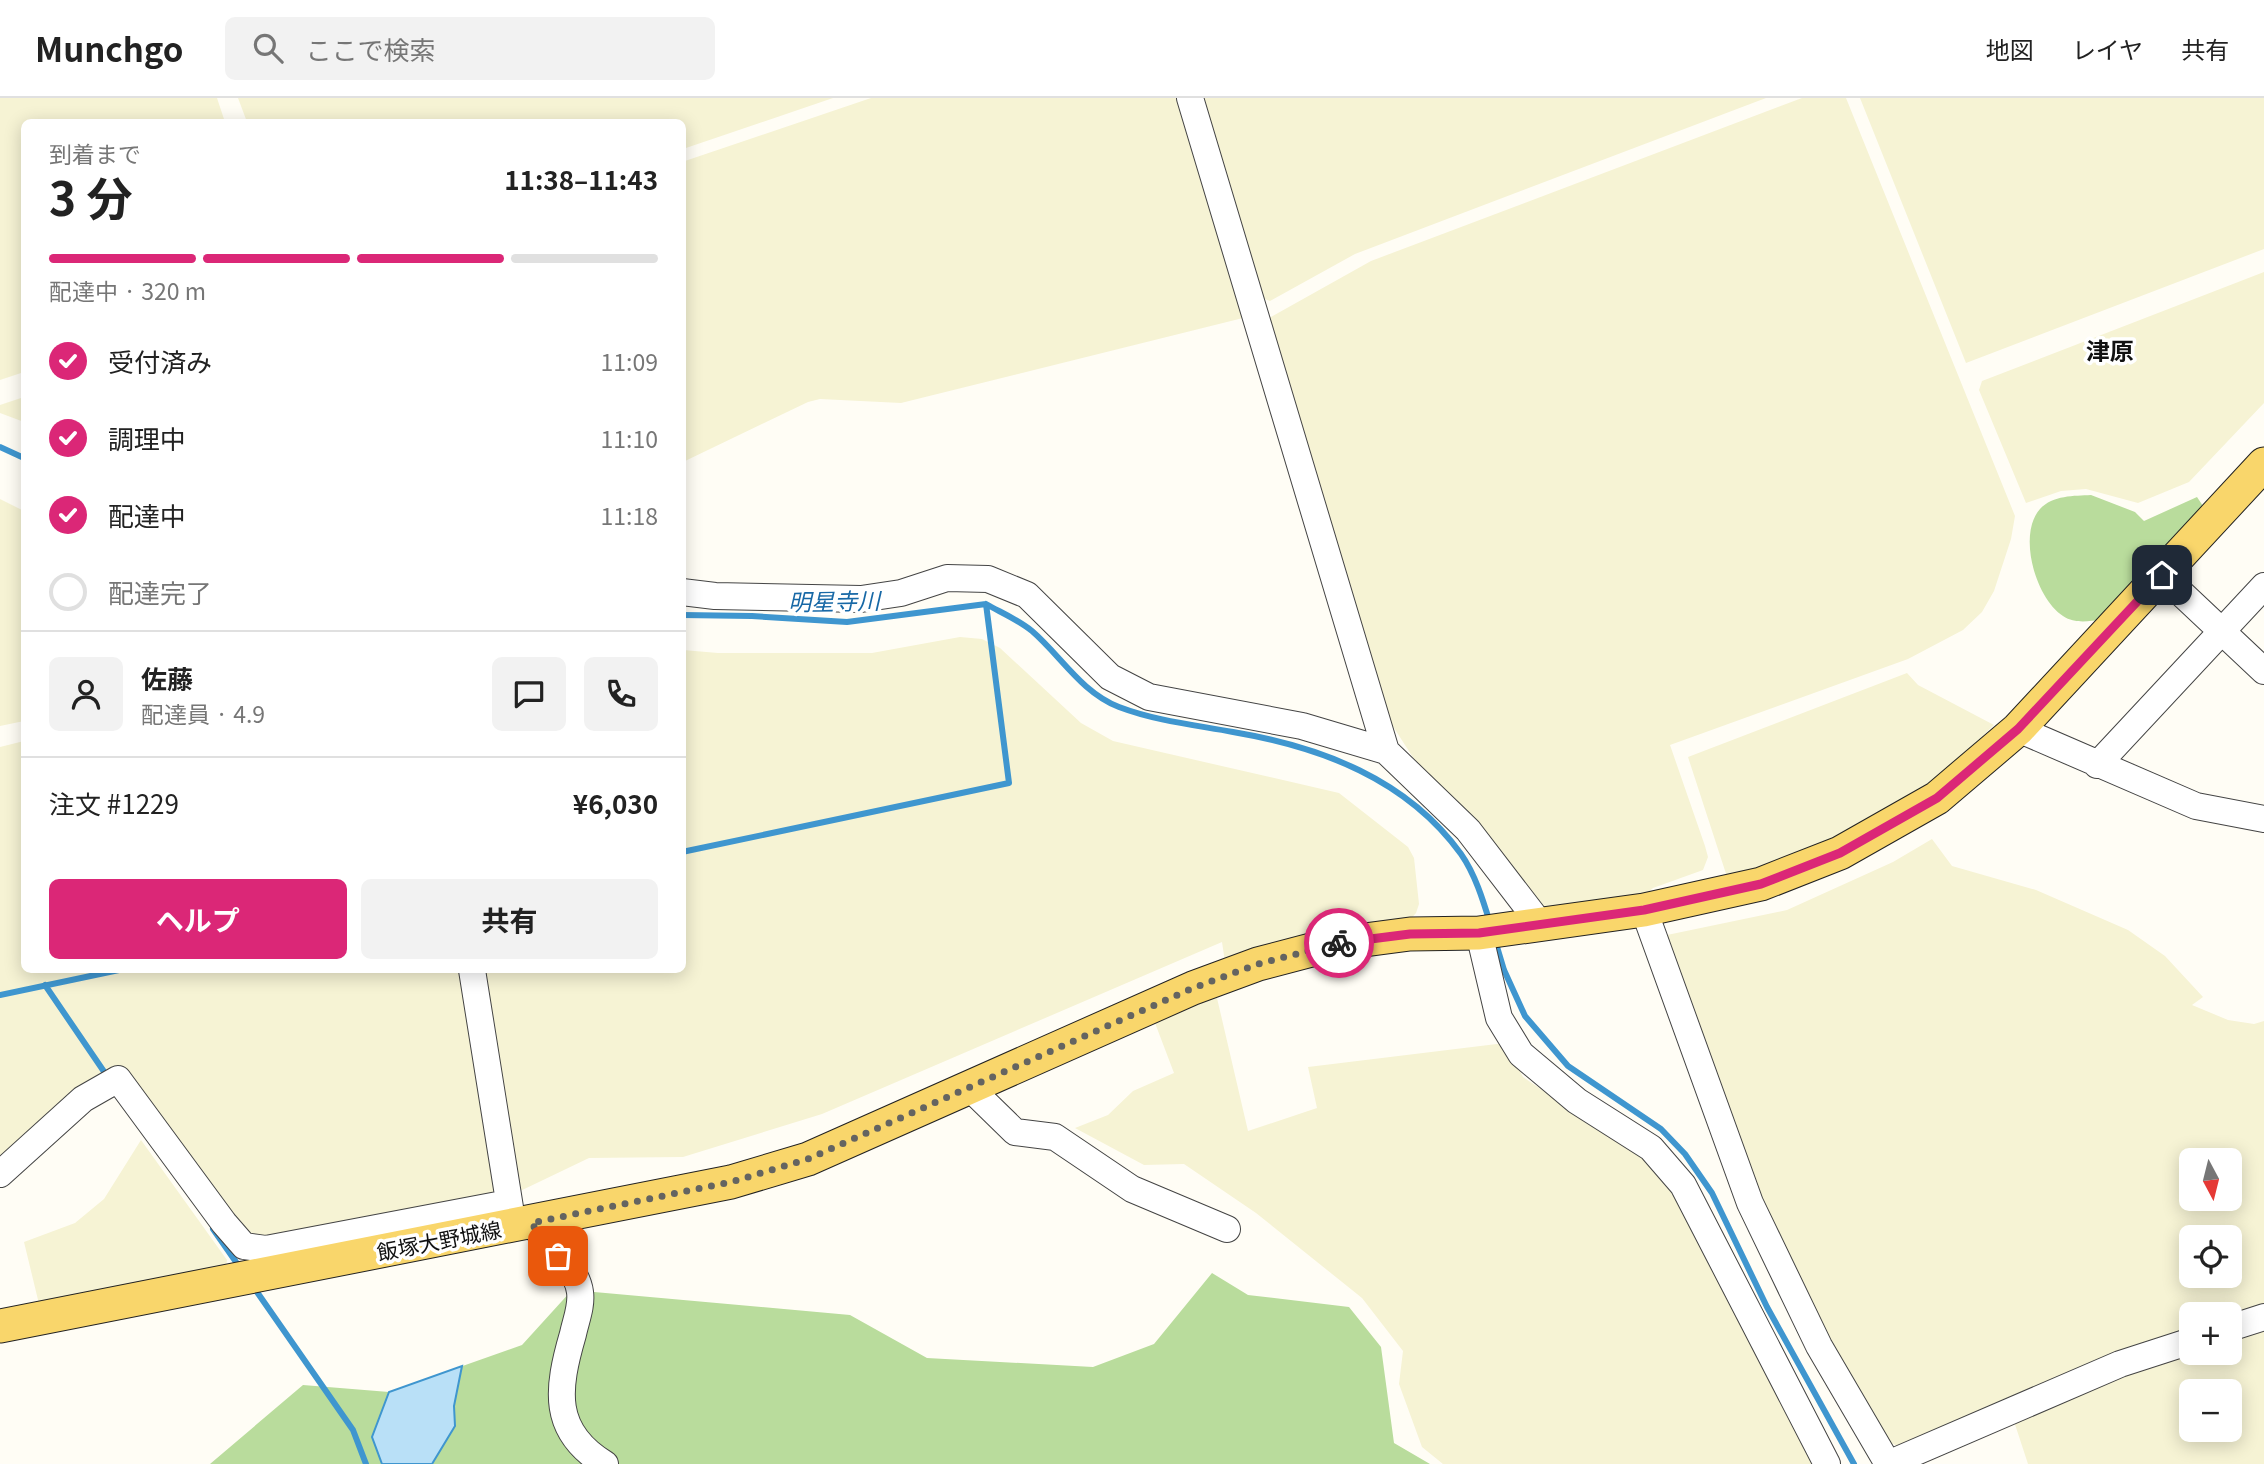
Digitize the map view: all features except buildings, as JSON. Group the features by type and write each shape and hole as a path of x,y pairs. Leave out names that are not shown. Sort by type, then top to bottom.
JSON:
{"main road":[{"name":"飯塚大野城線","path":"0,1326 518,1217 731,1182 808,1159 971,1089 1193,988 1258,964 1334,944 1410,934 1479,933 1644,910 1761,884 1840,853 1937,798 2018,729 2264,464"}],"street":[{"path":"1190,98 1386,751"},
{"path":"2162,575 2264,671"},
{"path":"686,592 715,596 861,600 901,593 947,578 988,579 1027,595 1110,677 1149,697 1302,726 1386,751 1468,830 1528,926"},
{"path":"2097,765 2264,586"},
{"path":"2018,729 2196,806 2264,819"},
{"path":"1644,910 1750,1203 1819,1346 1888,1464 2120,1364 2179,1345"},
{"path":"1479,933 1499,1018 1521,1054 1577,1101 1651,1148 1683,1185 1827,1464"},
{"path":"473,973 518,1217 572,1273 580,1290 580,1307 565,1361 561,1406 567,1430 586,1452 606,1464"},
{"path":"0,1174 83,1099 118,1079 223,1223 244,1246 266,1249 518,1217"},
{"path":"971,1089 1015,1132 1055,1137 1132,1189 1227,1229"},
{"path":"2242,1324 2264,1317"}],"shaded area":[{"path":"0,98 217,98 224,119 21,119 21,373 0,380"},
{"path":"238,98 833,98 686,148 686,119 246,119"},
{"path":"871,98 1182,98 1247,317 901,403 820,399 808,402 686,461 686,161"},
{"path":"1202,98 1766,98 1355,254 1270,301 1262,298"},
{"path":"1802,98 1846,98 2015,516 2011,539 1994,591 1982,612 1963,630 1908,659 1670,745 1708,857 1703,870 1653,888 1641,898 1545,908 1423,773 1378,703 1269,318 1371,261"},
{"path":"1860,98 2264,98 2264,249 1966,363"},
{"path":"2264,272 2264,403 2189,482 2138,503 2086,489 2061,491 2026,503 1979,390 1982,381"},
{"path":"21,398 21,421 0,413 0,405"},
{"path":"0,499 21,510 21,722 0,726"},
{"path":"960,637 982,639 1000,648 1081,723 1113,741 1339,793 1408,847 1414,858 1419,904 1416,913 1409,921 1225,962 1222,942 822,1114 683,1157 589,1158 516,1193 481,973 686,973 686,650 718,653 872,653"},
{"path":"1907,673 1918,685 1994,725 1942,775 1852,832 1729,883 1688,757"},
{"path":"21,742 21,973 463,973 499,1197 262,1243 242,1234 121,1071 0,1164 0,747"},
{"path":"1932,839 1952,866 2036,890 2128,930 2165,956 2203,997 2192,1005 2228,1020 2254,1024 2264,1021 2264,1464 2028,1464 2007,1400 1902,1448 1889,1442 1812,1311 1749,1177 1667,935 1787,910 1893,862"},
{"path":"1217,998 1248,1131 1317,1108 1308,1067 1505,1043 1523,1077 1651,1163 1670,1187 1817,1464 1443,1464 1422,1447 1399,1384 1403,1351 1362,1298 1256,1213 1184,1164 1144,1165 1075,1128 1108,1115 1133,1091 1174,1073 1155,1023 1183,1006"},
{"path":"141,1140 227,1260 226,1267 39,1304 24,1242 75,1223 104,1199"}],"green space":[{"path":"2091,495 2135,512 2144,521 2197,497 2203,506 2101,620 2077,621 2063,616 2045,596 2033,566 2030,534 2033,520 2045,504 2064,497"},
{"path":"1212,1273 1248,1295 1349,1307 1381,1347 1394,1443 1430,1464 210,1464 303,1385 389,1392 522,1345 572,1290 850,1315 927,1358 1093,1367 1154,1344"}],"water":[{"path":"462,1366 454,1406 455,1426 432,1464 382,1464 372,1437 389,1392"}],"waterway":[{"name":"明星寺川","path":"0,447 21,457"},
{"path":"986,604 1027,627 1082,683 1119,707 1161,719 1266,738 1298,747 1330,757 1388,786 1415,805 1461,854 1474,879 1490,923"},
{"name":"明星寺川","path":"686,615 847,622 986,604"},
{"path":"686,851 1009,783 986,604"},
{"path":"1495,940 1504,970 1525,1016 1568,1066 1661,1129 1685,1154 1712,1193 1767,1307 1854,1464"},
{"path":"0,995 105,973"},
{"path":"45,985 107,1076"},
{"path":"213,1229 236,1262"},
{"path":"257,1292 353,1430 366,1464"}],"way so far":[{"path":"558,1256 531,1223 731,1182 808,1159 971,1089 1193,988 1258,964 1339,943"}],"district":[{"name":"津原","path":"2110,349"}],"route":[{"path":"1339,943 1410,934 1479,933 1644,910 1761,884 1840,853 1937,798 2018,729 2162,575"}]}
